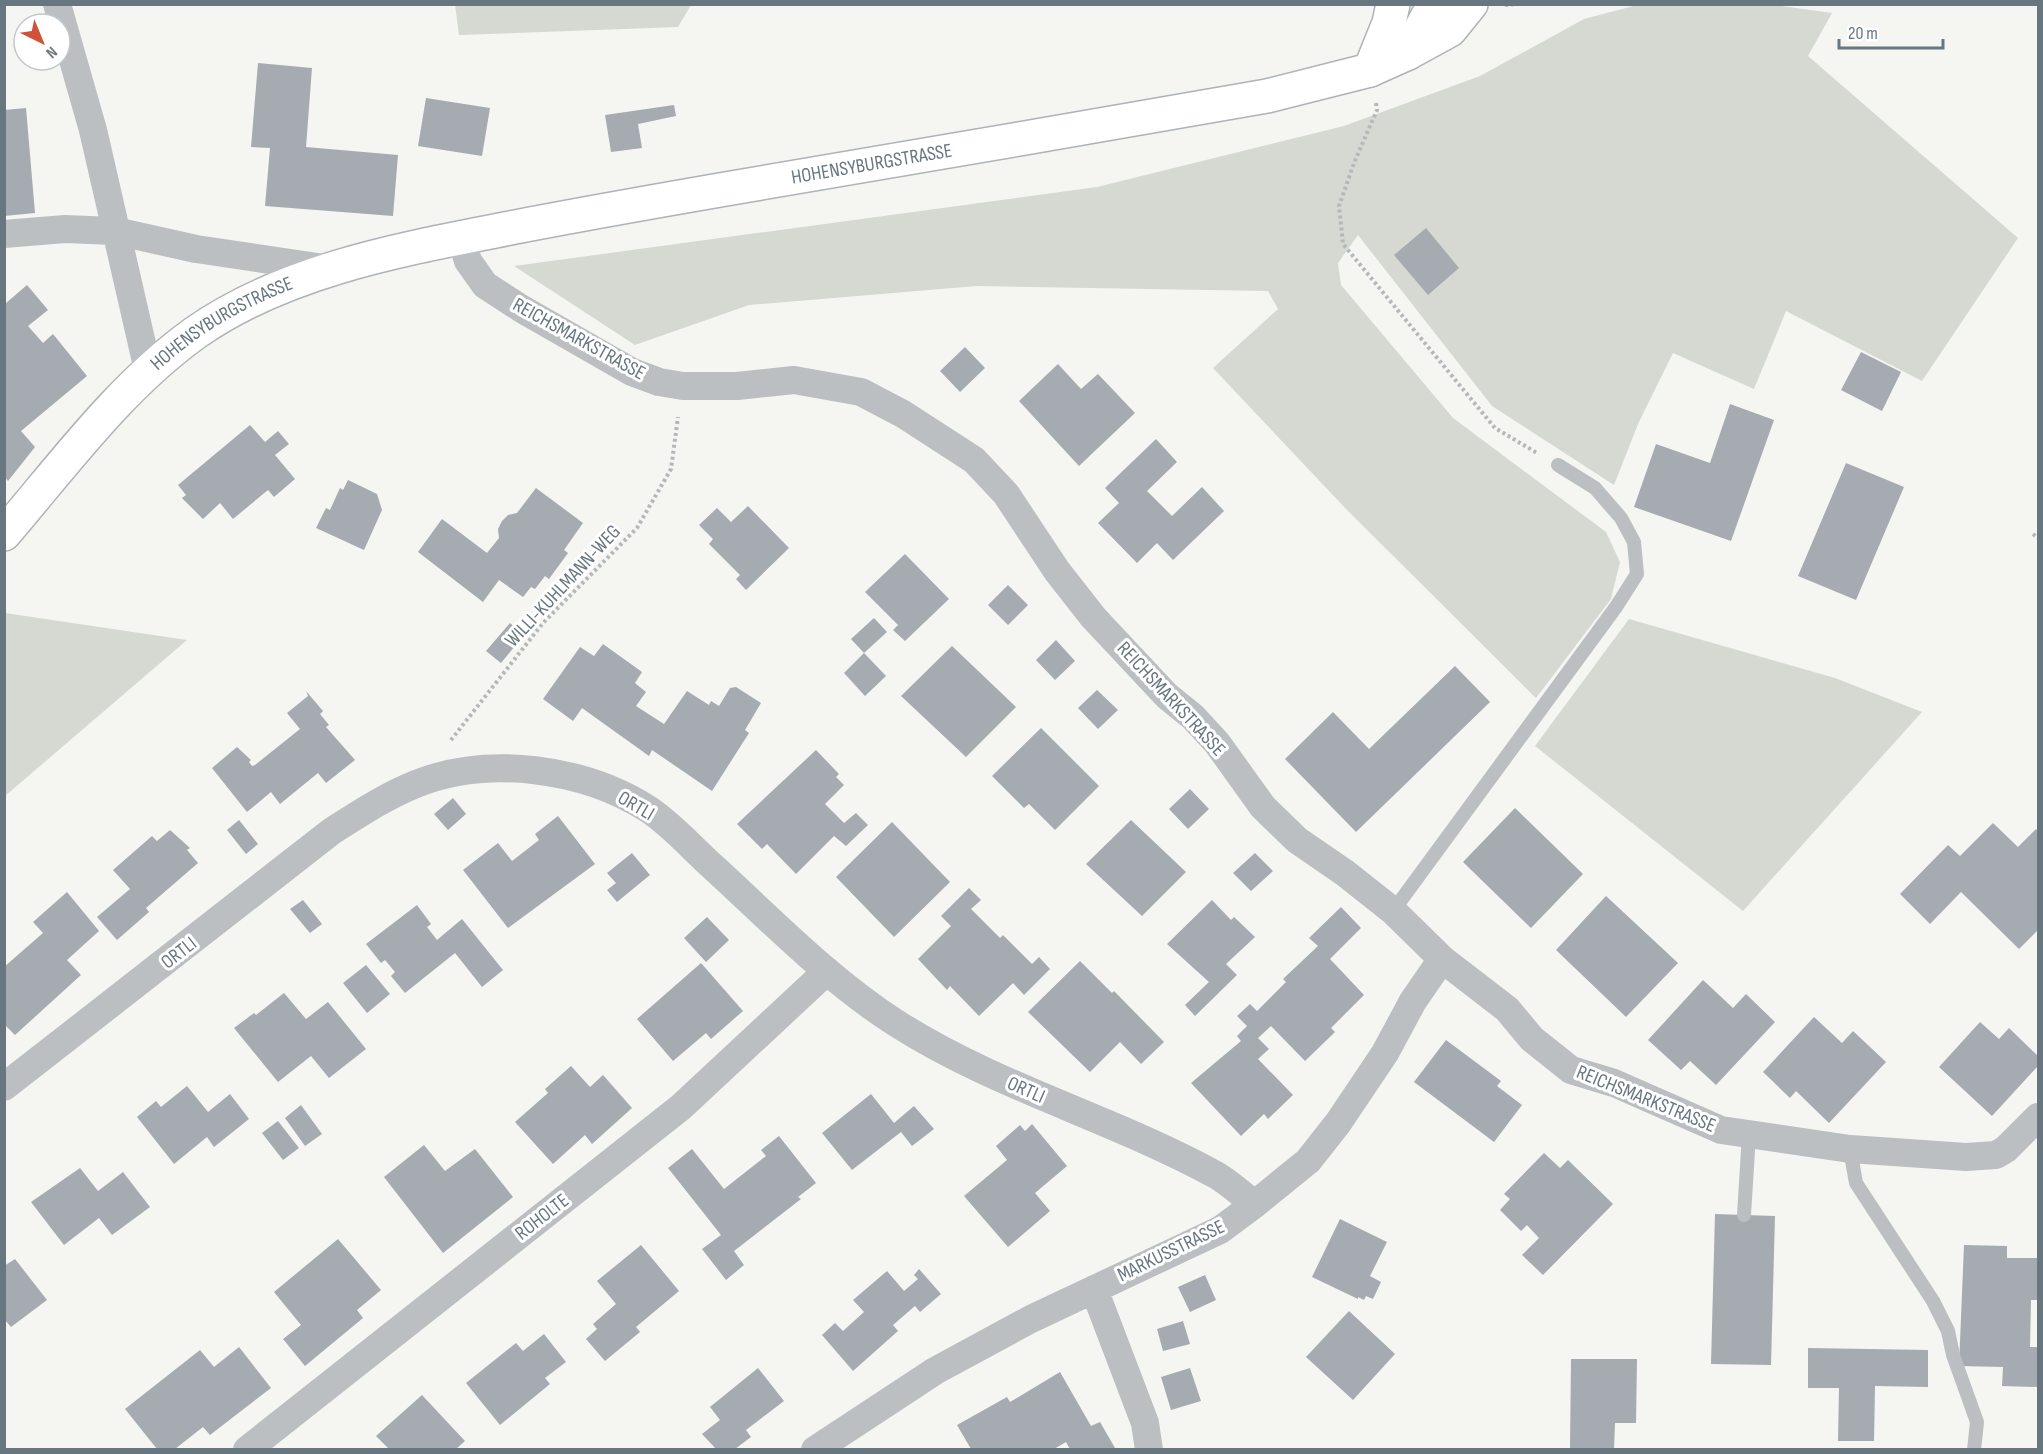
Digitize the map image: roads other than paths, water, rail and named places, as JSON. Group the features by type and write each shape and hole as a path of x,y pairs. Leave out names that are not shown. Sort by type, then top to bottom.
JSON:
{"street":[{"path":"1370,70 1389,23 1393,4"},
{"path":"1408,54 1434,4"},
{"name":"HOHENSYBURGSTRASSE","path":"60,6 93,130 148,370 197,332 240,308 280,288 332,269 461,237 591,212 1267,96 1370,70 1408,54 1449,30 1472,4"},
{"path":"4,234 65,229 115,231"},
{"name":"HOHENSYBURGSTRASSE","path":"115,231 196,249 260,256 332,269"},
{"name":"REICHSMARKSTRASSE","path":"461,237 468,261 485,285 522,309 632,372 659,382 683,386 737,386 794,380 861,392 903,414 974,460 1006,494 1057,571 1093,617 1167,696 1193,717 1217,743 1263,807 1297,840 1345,873 1393,911 1442,959 1507,1010 1532,1039 1571,1070 1614,1083 1721,1130 1850,1149 1966,1157 1996,1155 2006,1149 2038,1117"},
{"path":"4,534 114,405 148,370"},
{"name":"ORTLI","path":"4,1087 332,831 372,805 417,783 470,771 513,768 560,772 602,787 649,810 827,971 895,1023 970,1065 1217,1176 1255,1204"},
{"name":"MARKUSSTRASSE","path":"815,1449 935,1371 1031,1319 1220,1230 1255,1204 1308,1161 1338,1123 1384,1053 1413,1000 1442,959"},
{"name":"ROHOLTE","path":"246,1449 681,1107 827,971"},
{"path":"1094,1289 1145,1422 1149,1449"}],"lane":[{"path":"1393,911 1617,607 1637,574 1634,542 1621,519 1595,488 1558,465"},
{"path":"1744,1215 1749,1134"},
{"path":"1850,1149 1856,1183 1934,1301 1948,1331 1953,1355 1977,1422 1974,1449"}]}
